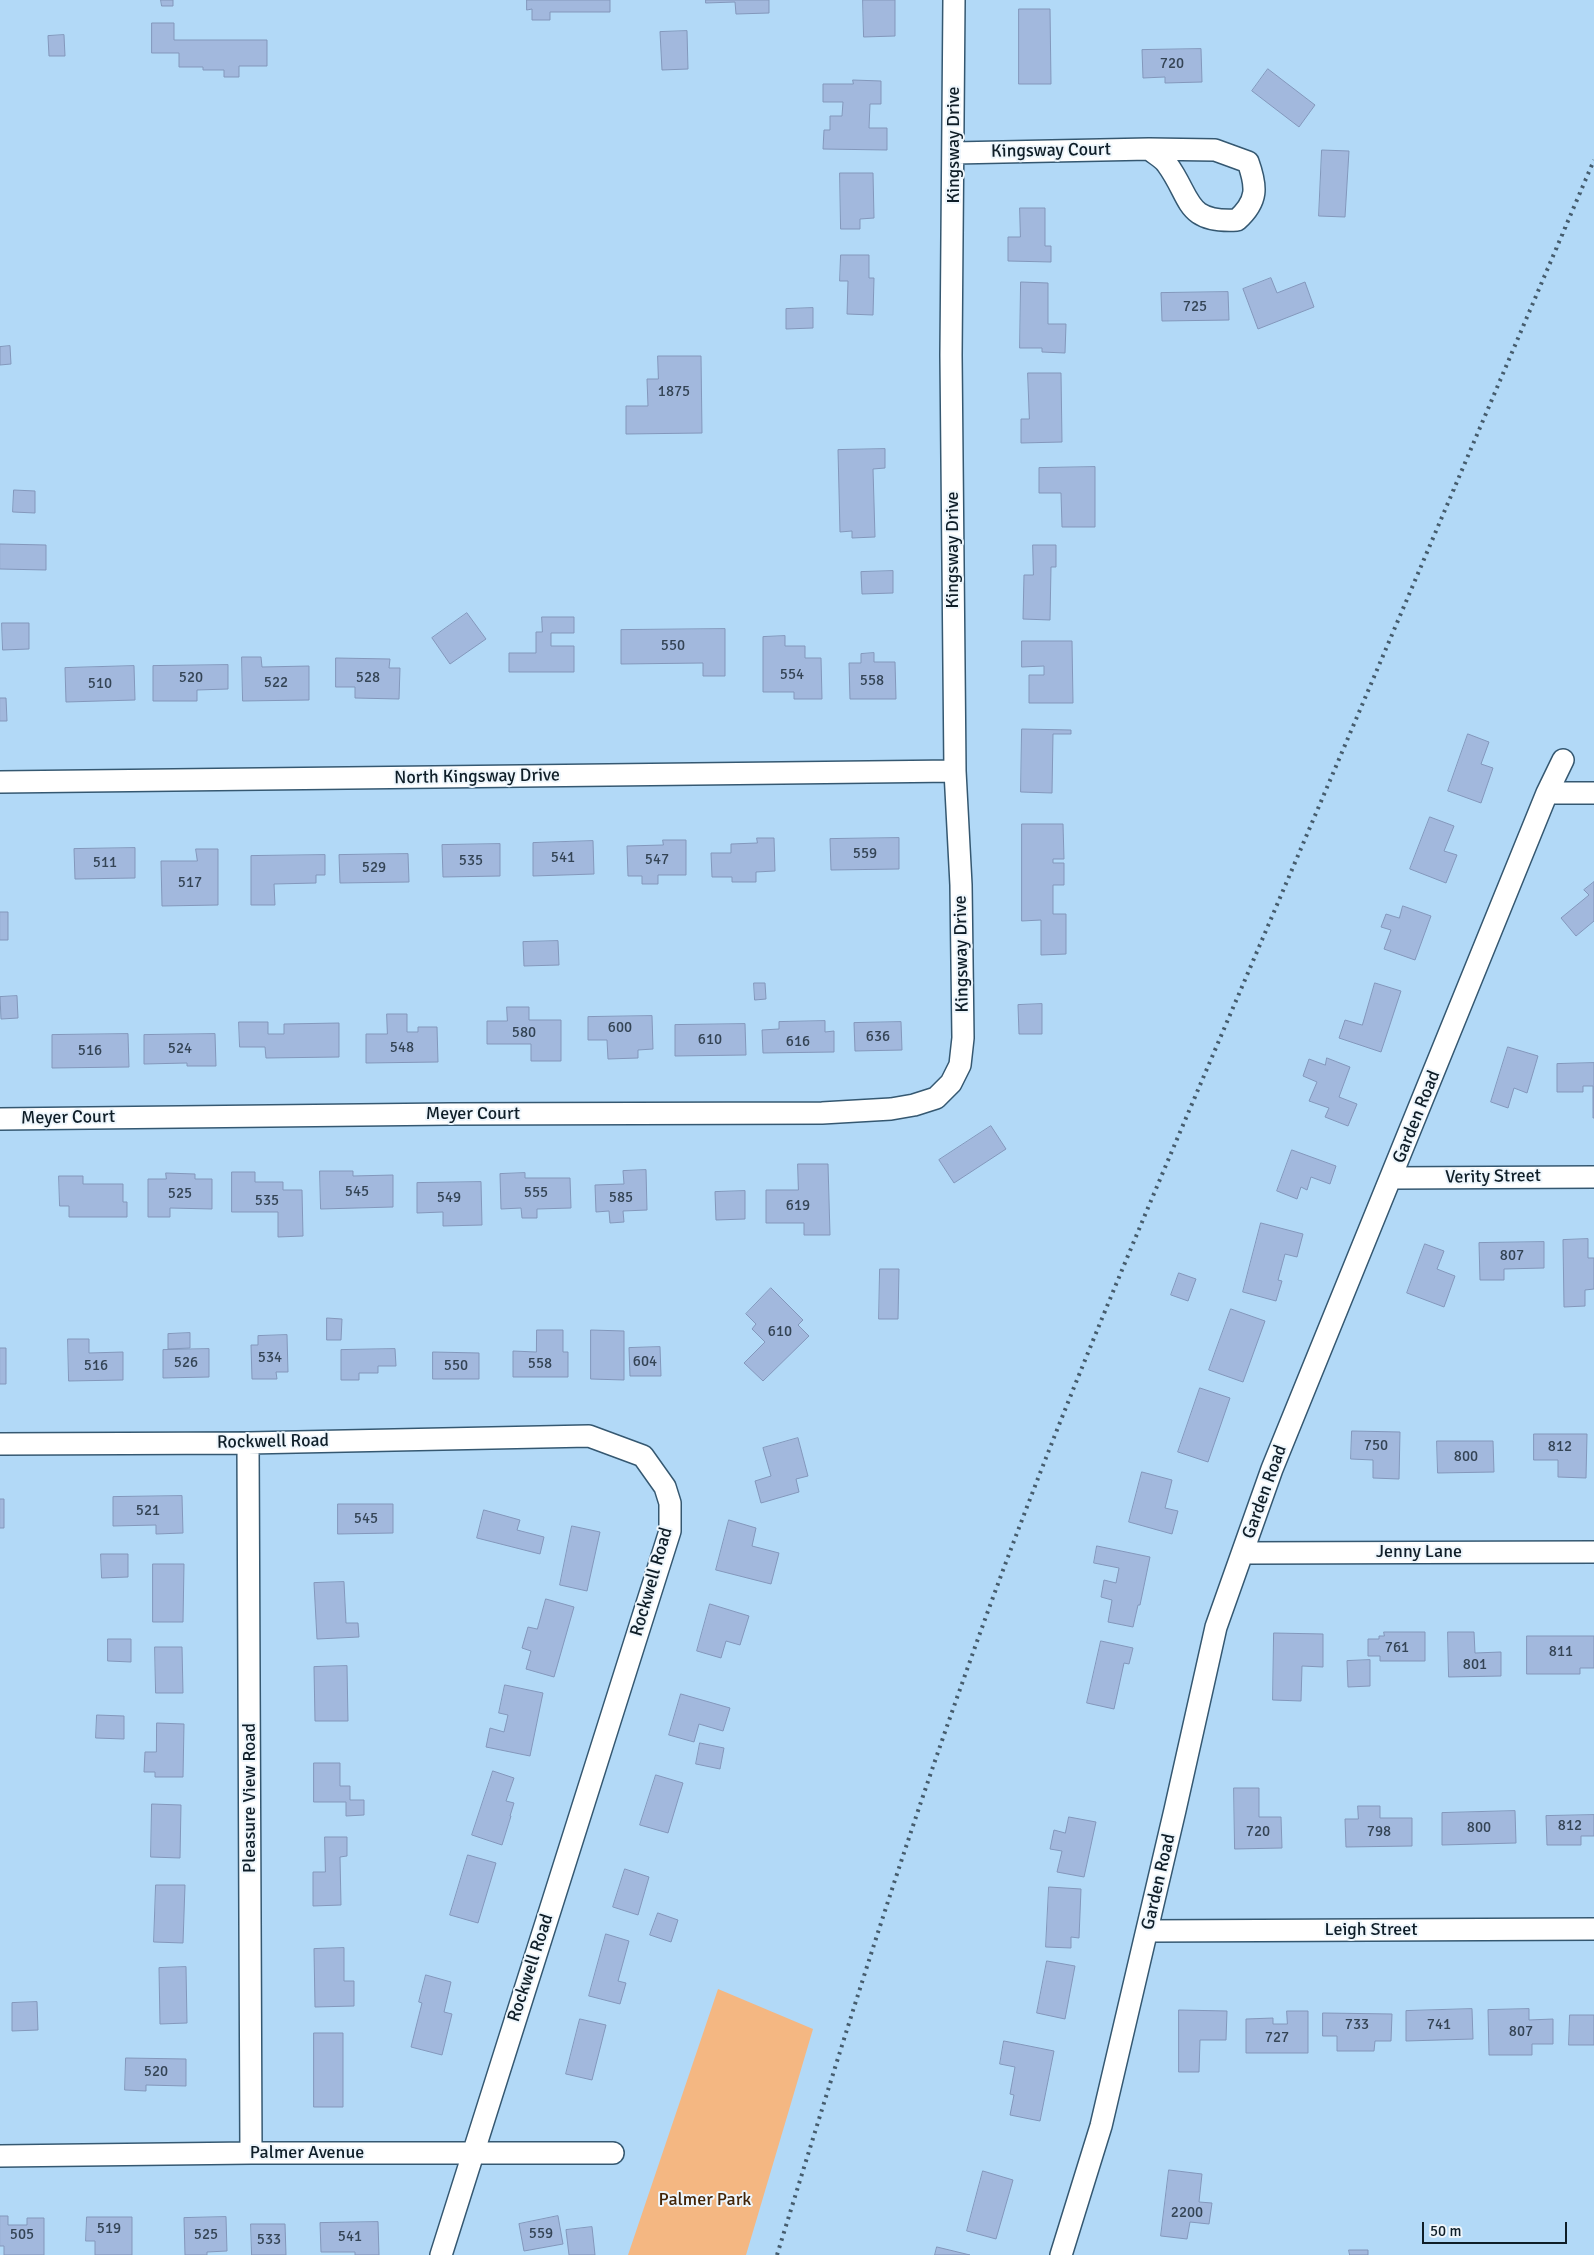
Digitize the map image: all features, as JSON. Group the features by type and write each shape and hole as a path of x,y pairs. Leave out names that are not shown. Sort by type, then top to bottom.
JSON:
{"street":[{"name":"Kingsway Drive","path":"942,1094 951,1083 960,1065 963,1038 961,885 955,771 952,364 954,0"},
{"name":"Kingsway Court","path":"954,153 1149,149 1215,150 1248,162 1255,181 1253,200 1246,212 1237,220 1224,221 1204,217 1199,214 1184,196 1166,163 1149,149"},
{"name":"Garden Road","path":"1061,2255 1101,2126 1148,1931 1216,1627 1244,1553 1272,1469 1562,760"},
{"name":"North Kingsway Drive","path":"0,782 955,771"},
{"path":"1547,793 1594,793"},
{"name":"Meyer Court","path":"0,1119 450,1114 822,1113 891,1108 929,1100 942,1094"},
{"name":"Verity Street","path":"1392,1178 1594,1176"},
{"name":"Rockwell Road","path":"0,1444 248,1443 589,1436 644,1456 665,1487 670,1503 670,1531 441,2255"},
{"name":"Pleasure View Road","path":"248,1443 251,2153"},
{"name":"Jenny Lane","path":"1244,1553 1594,1552"},
{"name":"Leigh Street","path":"1148,1931 1594,1929"},
{"name":"Palmer Avenue","path":"0,2156 251,2153 613,2153"}],"green space":[{"name":"Palmer Park","path":"718,1989 813,2029 746,2255 628,2255"}],"building":[{"path":"161,0 173,0 173,6 162,6"},
{"path":"527,0 610,0 610,12 550,12 550,20 532,20 532,9 527,10"},
{"path":"706,0 769,0 769,13 736,14 735,2 706,3"},
{"path":"863,0 895,0 895,36 864,37"},
{"path":"1019,9 1050,9 1051,84 1019,84"},
{"path":"152,23 174,23 174,40 267,40 267,66 239,66 239,77 224,77 224,70 203,70 203,67 179,67 179,53 152,53"},
{"path":"687,31 688,69 662,70 660,32"},
{"path":"64,35 65,56 49,56 48,36"},
{"path":"1201,49 1202,82 1165,83 1165,77 1143,78 1142,50"},
{"path":"1268,69 1315,105 1299,127 1252,91"},
{"path":"853,80 881,81 881,104 870,104 869,128 887,128 887,150 823,149 824,130 830,130 830,116 842,116 843,102 823,102 823,84 853,84"},
{"path":"1322,150 1349,151 1345,217 1319,216"},
{"path":"840,173 873,173 874,218 860,219 860,229 841,229"},
{"path":"1020,208 1045,208 1045,246 1051,246 1051,262 1008,261 1008,237 1020,237"},
{"path":"841,255 869,255 869,278 874,278 873,315 847,314 848,281 840,281"},
{"path":"1271,278 1277,293 1305,282 1314,307 1258,329 1243,289"},
{"path":"1021,282 1048,283 1048,324 1066,324 1065,353 1042,352 1042,348 1020,348"},
{"path":"1228,292 1229,320 1162,321 1161,293"},
{"path":"813,308 813,328 786,329 786,309"},
{"path":"10,346 11,364 0,365 0,347"},
{"path":"658,356 701,356 702,433 626,434 626,406 648,406 647,379 658,379"},
{"path":"1028,373 1061,373 1062,442 1021,443 1021,419 1029,419"},
{"path":"885,449 885,468 873,469 875,537 852,538 852,531 840,532 838,450"},
{"path":"1095,467 1095,527 1062,527 1061,493 1039,493 1039,468"},
{"path":"14,490 35,491 35,513 13,512"},
{"path":"0,544 46,545 46,570 0,569"},
{"path":"1033,545 1056,545 1056,567 1051,567 1050,620 1023,619 1024,575 1033,575"},
{"path":"893,571 893,593 862,594 861,572"},
{"path":"467,613 486,639 450,664 432,638"},
{"path":"542,617 574,617 574,633 551,633 551,646 574,646 574,672 509,672 509,653 536,653 536,632 542,632"},
{"path":"2,623 29,623 29,649 3,650"},
{"path":"725,629 725,676 703,676 703,663 621,664 621,630"},
{"path":"785,636 785,646 805,646 805,658 821,658 822,699 794,699 794,692 763,692 763,637"},
{"path":"1022,641 1072,641 1073,703 1029,703 1029,675 1044,675 1044,666 1022,667"},
{"path":"874,653 874,662 895,662 896,699 850,699 849,663 861,663 861,654"},
{"path":"242,657 261,657 262,667 309,666 309,700 243,701"},
{"path":"336,658 390,659 389,668 400,668 399,699 355,698 355,687 336,687"},
{"path":"228,665 228,689 197,690 197,701 153,701 153,666"},
{"path":"134,666 135,700 66,702 65,668"},
{"path":"0,698 6,698 7,721 0,721"},
{"path":"1022,729 1071,730 1071,734 1053,734 1052,793 1021,792"},
{"path":"1468,734 1489,742 1481,764 1493,768 1481,803 1448,791"},
{"path":"1430,817 1454,826 1444,851 1457,855 1446,883 1410,869"},
{"path":"1022,824 1063,824 1064,859 1053,859 1053,863 1064,863 1064,885 1053,885 1053,914 1066,914 1066,954 1041,955 1041,920 1022,921"},
{"path":"757,838 774,838 775,871 756,872 756,882 732,882 732,877 712,877 711,853 731,853 731,844 757,843"},
{"path":"899,838 899,869 831,870 830,839"},
{"path":"663,840 686,840 686,875 658,875 658,884 642,884 642,876 628,876 627,846 663,845"},
{"path":"593,841 594,874 533,876 533,843"},
{"path":"500,844 500,876 443,877 442,845"},
{"path":"135,848 135,878 75,879 74,849"},
{"path":"196,849 218,849 218,905 162,906 161,861 197,861"},
{"path":"408,854 409,882 340,883 339,855"},
{"path":"325,855 325,875 316,875 316,883 274,884 275,905 251,905 251,856"},
{"path":"1594,882 1594,921 1576,936 1561,918 1589,895 1584,890"},
{"path":"1403,906 1431,916 1415,960 1384,949 1391,930 1381,927 1386,914 1399,918"},
{"path":"0,912 8,912 8,940 0,940"},
{"path":"558,941 559,965 524,966 523,942"},
{"path":"754,983 765,983 766,999 755,1000"},
{"path":"1375,983 1401,991 1381,1052 1339,1038 1345,1020 1362,1025"},
{"path":"17,996 18,1018 1,1019 0,997"},
{"path":"1042,1004 1042,1034 1019,1034 1018,1005"},
{"path":"507,1007 529,1007 529,1020 561,1020 561,1061 531,1061 531,1044 487,1044 487,1021 507,1021"},
{"path":"387,1014 407,1014 407,1032 418,1032 418,1027 437,1027 438,1062 366,1063 366,1034 387,1034"},
{"path":"652,1016 653,1049 638,1050 638,1058 608,1059 607,1040 588,1040 588,1017"},
{"path":"825,1021 825,1032 834,1031 834,1052 763,1053 762,1030 779,1029 779,1022"},
{"path":"239,1022 268,1022 268,1034 284,1034 284,1024 339,1023 339,1057 266,1058 265,1047 240,1047"},
{"path":"901,1022 902,1050 855,1051 854,1023"},
{"path":"745,1024 746,1055 675,1056 675,1025"},
{"path":"128,1034 129,1067 52,1068 52,1035"},
{"path":"215,1034 216,1066 187,1066 187,1063 144,1064 144,1035"},
{"path":"1508,1047 1538,1056 1527,1093 1514,1088 1508,1108 1491,1102"},
{"path":"1327,1058 1350,1067 1339,1097 1357,1104 1348,1126 1325,1117 1329,1108 1309,1101 1317,1082 1303,1076 1309,1059 1325,1065"},
{"path":"1594,1063 1593,1118 1593,1086 1583,1086 1583,1092 1557,1092 1557,1064"},
{"path":"991,1126 1006,1149 954,1183 939,1160"},
{"path":"1292,1150 1336,1166 1330,1184 1311,1177 1307,1190 1301,1187 1297,1199 1277,1191"},
{"path":"798,1164 828,1164 830,1235 804,1235 804,1223 766,1223 766,1190 798,1190"},
{"path":"646,1170 647,1210 623,1211 624,1222 610,1223 609,1211 596,1212 595,1185 624,1184 623,1171"},
{"path":"320,1171 353,1171 353,1176 393,1175 393,1207 321,1209"},
{"path":"232,1172 255,1172 255,1182 283,1182 283,1190 302,1190 303,1236 278,1237 278,1212 232,1212"},
{"path":"166,1173 195,1174 195,1179 212,1179 212,1209 170,1208 170,1217 148,1217 148,1179 166,1179"},
{"path":"525,1173 525,1178 570,1178 571,1208 537,1209 537,1218 522,1218 521,1208 501,1209 500,1174"},
{"path":"59,1176 83,1176 83,1184 123,1184 123,1202 127,1202 127,1217 69,1217 69,1206 60,1206"},
{"path":"481,1182 482,1225 443,1226 443,1212 417,1213 417,1183"},
{"path":"745,1191 745,1219 716,1220 715,1192"},
{"path":"1261,1223 1303,1234 1297,1257 1285,1254 1278,1280 1282,1281 1276,1301 1243,1292"},
{"path":"1588,1239 1588,1258 1594,1258 1594,1289 1585,1290 1585,1306 1564,1307 1563,1240"},
{"path":"1544,1242 1544,1268 1504,1269 1504,1280 1480,1280 1479,1243"},
{"path":"1425,1244 1444,1251 1437,1269 1455,1276 1444,1307 1407,1293"},
{"path":"880,1269 899,1269 898,1319 879,1319"},
{"path":"1179,1273 1196,1279 1188,1301 1171,1295"},
{"path":"771,1288 803,1320 798,1325 809,1336 763,1381 744,1363 765,1342 752,1329 756,1324 746,1314"},
{"path":"1231,1309 1265,1321 1243,1382 1209,1370"},
{"path":"327,1318 342,1319 341,1340 327,1340"},
{"path":"537,1330 563,1330 563,1352 568,1352 568,1377 513,1377 513,1351 536,1352"},
{"path":"591,1330 624,1331 624,1380 591,1379"},
{"path":"190,1333 190,1348 168,1349 168,1334"},
{"path":"287,1335 288,1372 276,1372 277,1379 252,1379 251,1345 258,1345 258,1336"},
{"path":"68,1339 89,1339 89,1353 123,1352 123,1380 69,1381"},
{"path":"660,1347 661,1376 630,1376 629,1348"},
{"path":"0,1348 6,1348 6,1384 0,1384"},
{"path":"209,1349 209,1377 163,1378 163,1350"},
{"path":"395,1349 396,1366 378,1366 378,1373 359,1373 359,1380 341,1380 341,1350"},
{"path":"433,1352 479,1353 479,1379 433,1379"},
{"path":"1200,1388 1230,1398 1208,1462 1178,1452"},
{"path":"1352,1431 1400,1432 1399,1479 1373,1478 1373,1460 1351,1459"},
{"path":"1534,1434 1587,1434 1586,1478 1558,1477 1558,1460 1534,1460"},
{"path":"798,1438 808,1476 796,1479 799,1492 761,1503 755,1481 771,1476 763,1448"},
{"path":"1437,1441 1493,1441 1494,1472 1438,1473"},
{"path":"1142,1472 1172,1480 1165,1508 1178,1511 1172,1534 1129,1522"},
{"path":"182,1496 183,1533 156,1534 156,1525 113,1526 113,1497"},
{"path":"0,1499 4,1499 4,1528 0,1528"},
{"path":"338,1504 393,1504 393,1533 338,1534"},
{"path":"484,1510 520,1520 517,1530 544,1537 540,1554 477,1538"},
{"path":"729,1520 756,1528 752,1546 779,1553 771,1584 716,1570"},
{"path":"572,1526 600,1532 587,1591 560,1585"},
{"path":"1097,1546 1150,1557 1140,1605 1138,1605 1133,1627 1108,1622 1112,1600 1101,1597 1104,1580 1116,1583 1119,1568 1094,1563"},
{"path":"101,1554 128,1554 128,1577 102,1578"},
{"path":"153,1564 184,1564 183,1622 153,1622"},
{"path":"344,1582 346,1623 358,1623 359,1637 317,1639 314,1583"},
{"path":"546,1599 574,1607 554,1677 526,1669 531,1651 522,1648 528,1627 537,1629"},
{"path":"710,1604 749,1616 740,1645 726,1641 721,1658 697,1651"},
{"path":"1384,1632 1425,1632 1425,1661 1380,1661 1380,1656 1368,1656 1368,1639 1379,1639 1379,1636 1384,1636"},
{"path":"1448,1632 1474,1632 1475,1653 1501,1652 1501,1676 1449,1677"},
{"path":"1274,1633 1323,1634 1323,1667 1302,1666 1301,1701 1273,1700"},
{"path":"1527,1636 1594,1636 1594,1668 1580,1668 1580,1674 1527,1674"},
{"path":"108,1639 131,1639 131,1662 108,1661"},
{"path":"1101,1641 1133,1648 1129,1664 1124,1663 1114,1709 1087,1703"},
{"path":"155,1647 182,1647 183,1693 156,1693"},
{"path":"1370,1660 1370,1686 1348,1687 1347,1661"},
{"path":"347,1666 348,1721 315,1721 314,1667"},
{"path":"505,1685 543,1693 530,1756 486,1747 490,1728 504,1732 508,1715 499,1713"},
{"path":"681,1694 730,1708 723,1731 699,1724 694,1742 669,1735"},
{"path":"97,1715 124,1716 124,1739 96,1738"},
{"path":"157,1723 184,1724 183,1777 155,1777 155,1772 144,1772 145,1752 156,1752"},
{"path":"700,1743 724,1748 720,1769 696,1764"},
{"path":"314,1763 340,1763 340,1786 350,1786 350,1800 364,1800 364,1815 346,1816 346,1802 314,1802"},
{"path":"493,1771 514,1778 506,1801 514,1803 502,1845 472,1835"},
{"path":"656,1775 683,1783 668,1833 640,1825"},
{"path":"1234,1788 1259,1788 1259,1817 1281,1817 1282,1848 1235,1849"},
{"path":"152,1804 181,1805 180,1858 151,1857"},
{"path":"1358,1806 1380,1806 1380,1818 1412,1818 1412,1846 1346,1847 1345,1819 1358,1819"},
{"path":"1515,1811 1516,1843 1442,1845 1442,1813"},
{"path":"1594,1815 1594,1836 1581,1836 1581,1845 1547,1845 1546,1816"},
{"path":"1069,1817 1096,1822 1084,1877 1057,1872 1062,1851 1050,1849 1054,1830 1065,1833"},
{"path":"325,1837 347,1837 347,1856 340,1857 341,1905 313,1906 313,1872 325,1872"},
{"path":"468,1855 496,1863 478,1923 450,1915"},
{"path":"625,1869 649,1877 638,1915 613,1907"},
{"path":"156,1885 185,1885 183,1943 154,1942"},
{"path":"1049,1887 1081,1889 1079,1938 1071,1937 1071,1948 1046,1947"},
{"path":"658,1913 678,1920 671,1942 650,1935"},
{"path":"606,1934 629,1941 618,1981 626,1983 620,2004 589,1996"},
{"path":"344,1948 344,1981 354,1981 354,2006 315,2007 314,1949"},
{"path":"1047,1961 1075,1966 1065,2019 1037,2013"},
{"path":"186,1967 187,2023 160,2024 159,1968"},
{"path":"426,1975 451,1982 444,2012 452,2014 442,2055 411,2047 422,2003 419,2002"},
{"path":"37,2002 38,2030 12,2031 12,2003"},
{"path":"1472,2009 1473,2039 1406,2041 1406,2011"},
{"path":"1529,2009 1529,2020 1553,2019 1553,2044 1532,2044 1532,2055 1489,2055 1488,2010"},
{"path":"1179,2010 1227,2011 1226,2040 1200,2040 1199,2072 1179,2072"},
{"path":"1287,2011 1308,2011 1308,2053 1246,2053 1246,2019 1273,2018 1273,2024 1287,2024"},
{"path":"1323,2013 1392,2014 1391,2041 1375,2041 1374,2051 1337,2051 1337,2036 1323,2036"},
{"path":"1570,2015 1594,2015 1594,2045 1569,2045"},
{"path":"580,2019 606,2025 592,2080 566,2074"},
{"path":"314,2033 343,2033 343,2107 314,2107"},
{"path":"1004,2041 1054,2051 1040,2121 1010,2115 1014,2095 1010,2094 1015,2067 1000,2064"},
{"path":"126,2058 186,2059 186,2086 146,2085 146,2091 125,2090"},
{"path":"1169,2170 1202,2174 1199,2202 1212,2203 1209,2224 1190,2222 1187,2239 1161,2236"},
{"path":"983,2171 1013,2180 996,2239 967,2231"},
{"path":"0,2216 8,2216 8,2225 27,2225 27,2218 44,2218 44,2255 4,2255 4,2246 0,2246"},
{"path":"558,2216 563,2244 524,2251 519,2224"},
{"path":"87,2217 132,2217 132,2255 95,2255 95,2241 86,2241"},
{"path":"226,2217 227,2251 207,2252 207,2255 185,2255 184,2218"},
{"path":"378,2222 379,2255 355,2255 355,2252 321,2252 320,2223"},
{"path":"251,2224 285,2224 286,2255 252,2255"},
{"path":"592,2227 595,2255 569,2255 566,2230"},
{"path":"937,2247 970,2255 935,2255"},
{"path":"1349,2250 1368,2250 1368,2255 1350,2255"}],"railway":[{"path":"777,2255 846,2032 918,1811 1001,1575 1035,1486 1105,1310 1594,160"}]}
